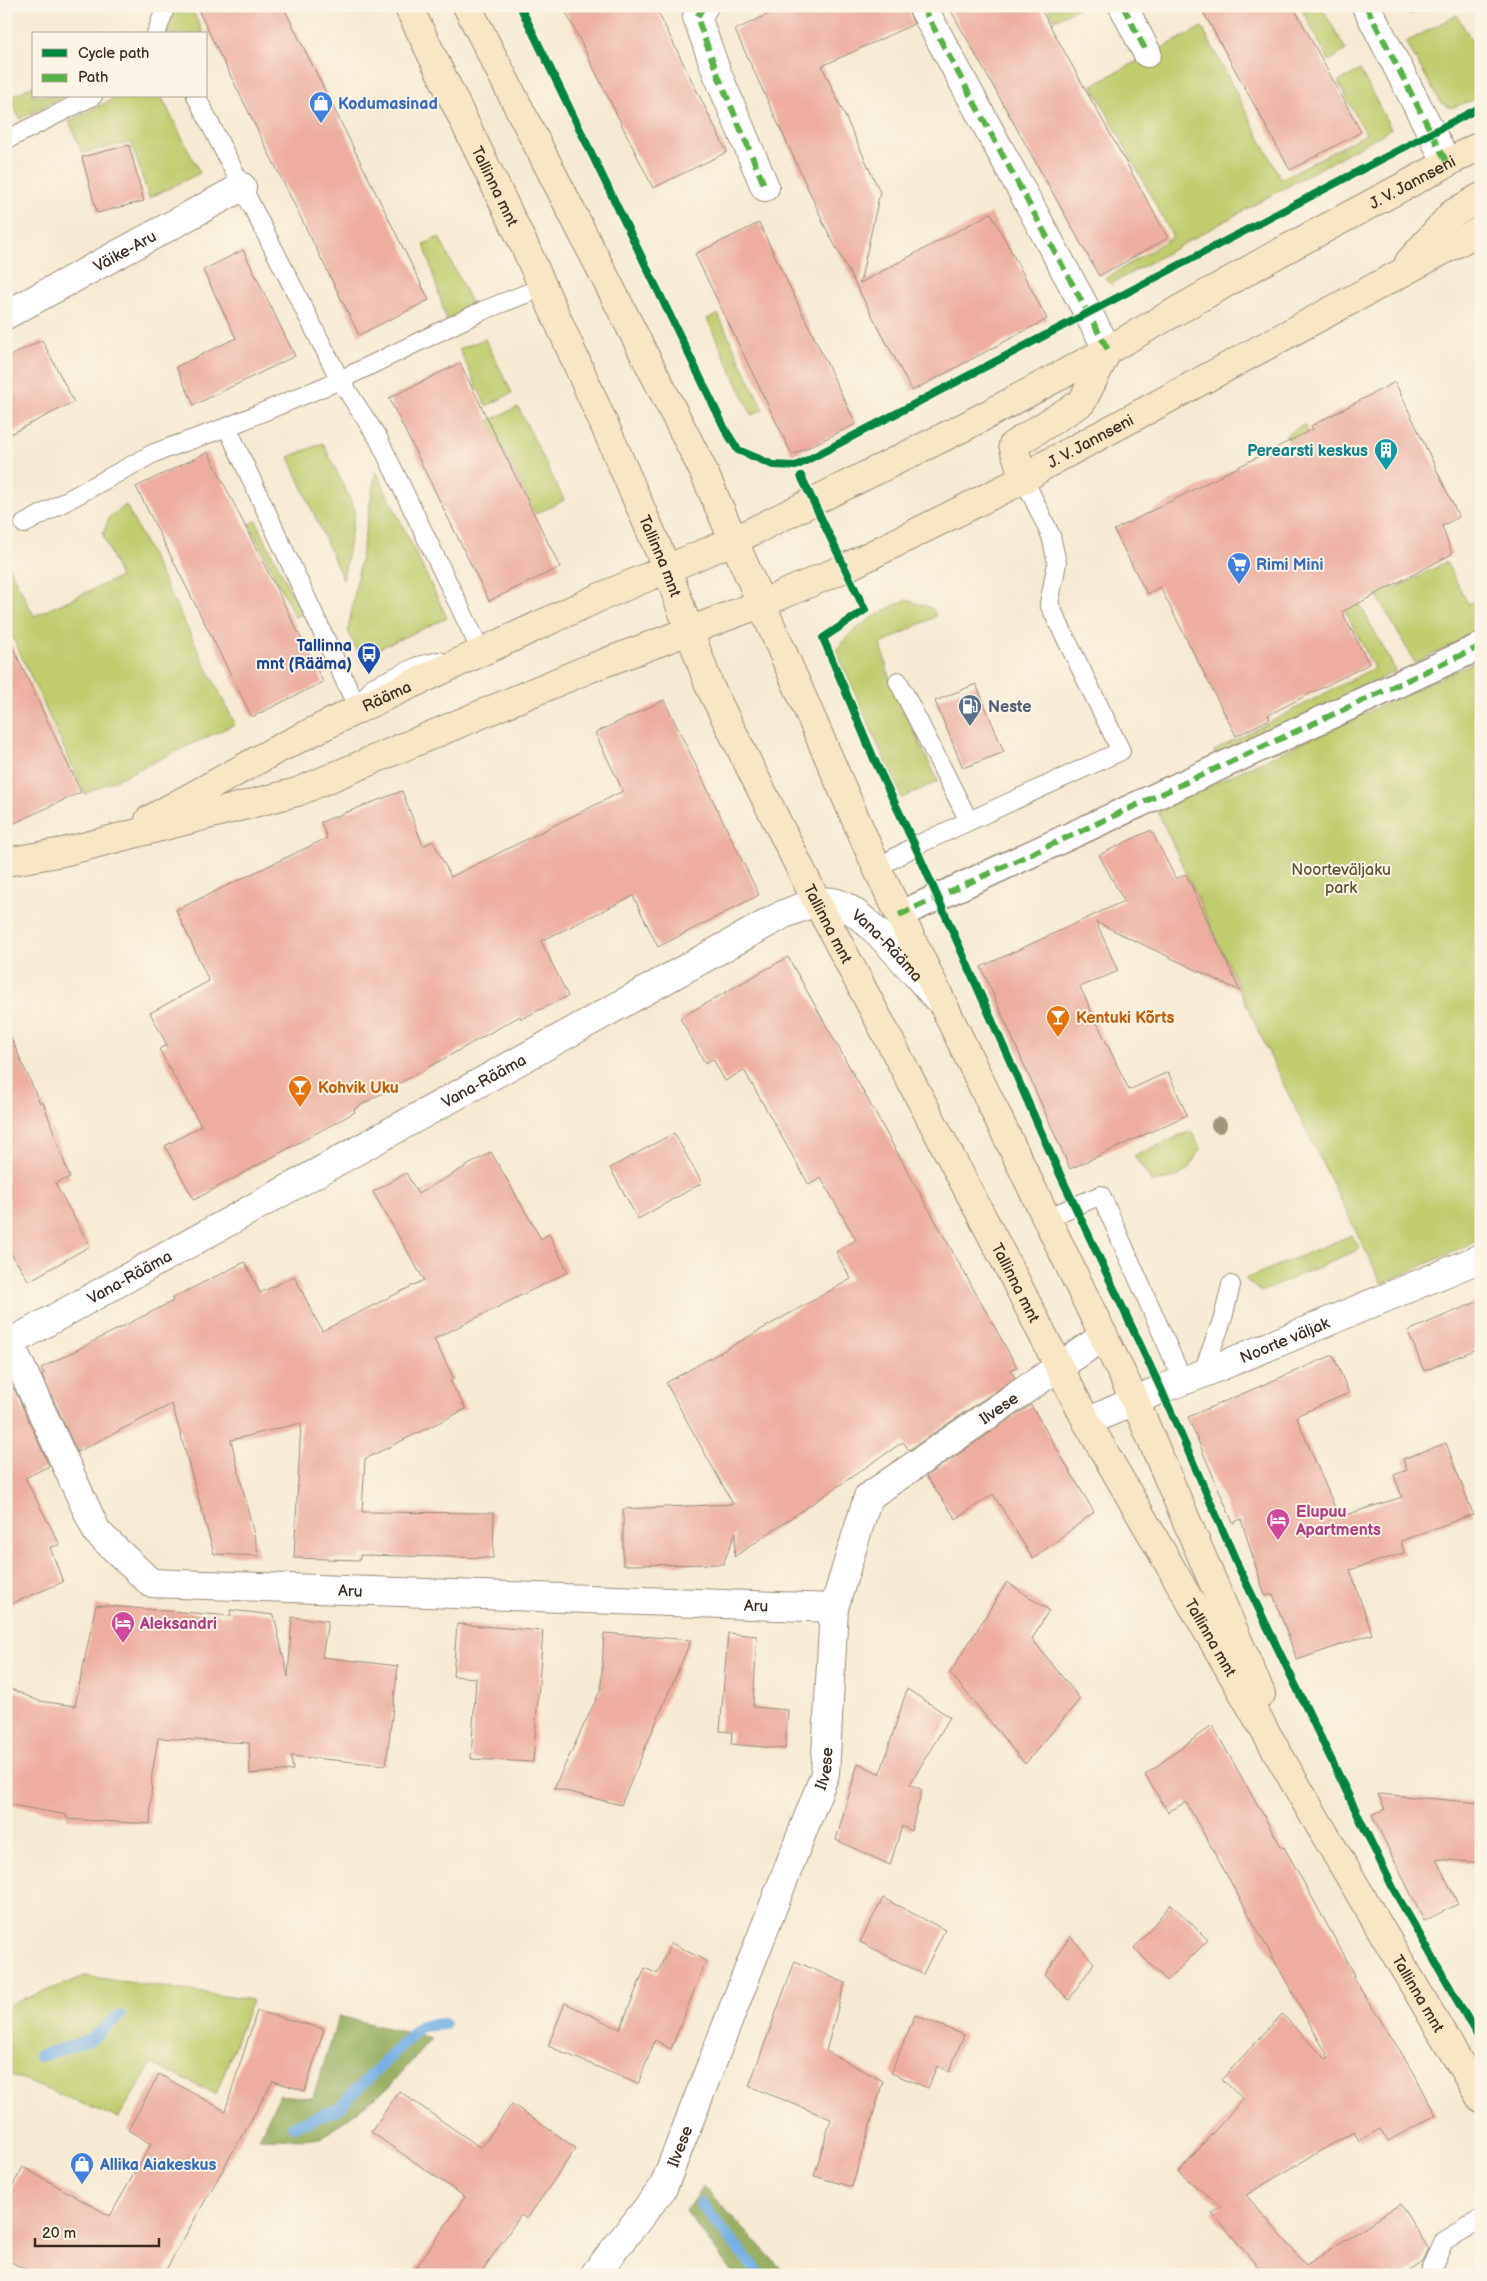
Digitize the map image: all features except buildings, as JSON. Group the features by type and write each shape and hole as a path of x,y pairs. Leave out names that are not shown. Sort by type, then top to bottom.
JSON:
{"main road":[{"name":"Tallinna mnt","path":"408,6 543,287 667,569 709,685 817,902 1011,1272 1087,1422 1311,1811 1481,2099"},
{"name":"Tallinna mnt","path":"467,6 702,468 763,603 877,868 1135,1400 1311,1811"},
{"name":"J. V. Jannseni","path":"667,569 815,503 964,427 1108,350 1277,254 1481,145"},
{"path":"1396,276 1452,214 1481,197"},
{"name":"J. V. Jannseni","path":"689,630 763,603 845,568 1024,479 1045,465 1481,230"},
{"path":"1024,479 1013,445 1082,402 1108,350"},
{"name":"Rääma","path":"113,840 274,751 358,709 481,651 667,569"},
{"name":"Rääma","path":"6,862 63,852 113,840 297,792 588,669 689,630"}],"street":[{"path":"704,6 698,17 717,73 765,187"},
{"path":"922,6 1108,350"},
{"path":"1123,6 1147,53"},
{"path":"1366,6 1447,163"},
{"name":"Väike-Aru","path":"6,314 242,187"},
{"path":"899,915 1481,646"},
{"name":"Vana-Rääma","path":"8,1344 784,914 817,902 833,902 853,911 877,933 942,1004"},
{"name":"Noorte väljak","path":"1087,1422 1135,1400 1193,1378 1481,1258"},
{"name":"Ilvese","path":"594,2275 664,2188 825,1774 834,1608 868,1496 1104,1336"},
{"name":"Aru","path":"8,1344 97,1532 151,1583 834,1608"}],"lane":[{"path":"157,32 166,6"},
{"path":"6,140 89,98"},
{"path":"197,98 340,380 378,438 481,651"},
{"path":"24,524 154,453 227,427 340,380 482,311 543,287"},
{"path":"227,427 358,709"},
{"path":"877,868 915,846 1121,751 1049,604 1058,563 1051,536 1024,479"},
{"path":"898,681 969,821"},
{"path":"1047,1218 1102,1195 1193,1378"},
{"path":"1193,1378 1223,1318 1231,1285"},
{"path":"1429,2275 1444,2241 1481,2219"}],"green space":[{"path":"174,6 190,6 203,32 166,32"},
{"path":"1047,6 1081,6 1055,20"},
{"path":"1300,6 1321,6 1346,50 1329,61"},
{"path":"1404,6 1428,6 1409,15"},
{"path":"1457,15 1481,58 1481,97 1451,108 1441,103 1406,42"},
{"path":"1202,27 1281,179 1366,134 1338,82 1360,70 1391,129 1111,284 1106,278 1173,237 1092,85"},
{"path":"32,86 32,98 59,98 20,119 9,98"},
{"path":"115,98 162,98 200,173 149,198 131,142 82,153 69,121"},
{"path":"439,237 474,309 447,322 424,244"},
{"path":"718,314 763,409 752,415 707,319"},
{"path":"485,339 512,393 486,406 459,349"},
{"path":"518,407 564,500 536,514 488,421"},
{"path":"1304,425 1394,589 1446,562 1468,604 1481,598 1481,631 1415,663 1286,435"},
{"path":"323,443 355,510 343,580 289,457"},
{"path":"1274,447 1396,671 1217,759 1214,751 1374,668 1265,452"},
{"path":"376,471 447,618 360,657 348,631"},
{"path":"126,505 235,724 85,794 6,623 6,561 34,616 120,577 103,535 109,517"},
{"path":"256,521 302,614 295,617 249,524"},
{"path":"906,600 932,608 936,616 881,644 891,685 938,781 902,798 836,651 841,643 857,628 887,609"},
{"name":"Noorteväljaku park","path":"1481,659 1481,1239 1382,1284 1278,1073 1157,810"},
{"path":"1191,1131 1201,1149 1192,1164 1176,1177 1151,1182 1134,1156"},
{"path":"1352,1235 1360,1249 1261,1292 1245,1279"},
{"path":"85,1976 252,2000 216,2094 152,2064 118,2118 6,2073 6,2006"},
{"path":"339,2016 431,2039 390,2086 320,2139 259,2138 279,2095 313,2098"},
{"path":"703,2186 787,2275 734,2275 686,2211"}],"waterway":[{"path":"40,2056 90,2040 120,2015"},
{"path":"293,2126 336,2110 421,2026 444,2024"},
{"path":"701,2204 760,2275"}],"marked path":[{"path":"704,6 697,17 717,73 765,187"},
{"path":"922,6 1108,350"},
{"path":"1123,6 1147,53"},
{"path":"1366,6 1447,163"},
{"path":"899,915 1481,646"}],"cycle path":[{"path":"520,6 726,431 738,450 773,465 796,466 1481,107"},
{"path":"801,476 865,610 823,638 874,759 915,846 1057,1168 1161,1389 1240,1570 1394,1890 1481,2042"}],"place":[{"name":"Kodumasinad","path":"321,124"},
{"name":"Perearsti keskus","path":"1386,471"},
{"name":"Rimi Mini","path":"1239,585"},
{"name":"Tallinna mnt (Rääma)","path":"369,675"},
{"name":"Neste","path":"970,727"},
{"name":"Kentuki Kõrts","path":"1058,1038"},
{"name":"Kohvik Uku","path":"300,1108"},
{"name":"Elupuu Apartments","path":"1278,1541"},
{"name":"Aleksandri","path":"123,1644"},
{"name":"Allika Aiakeskus","path":"82,2185"}]}
